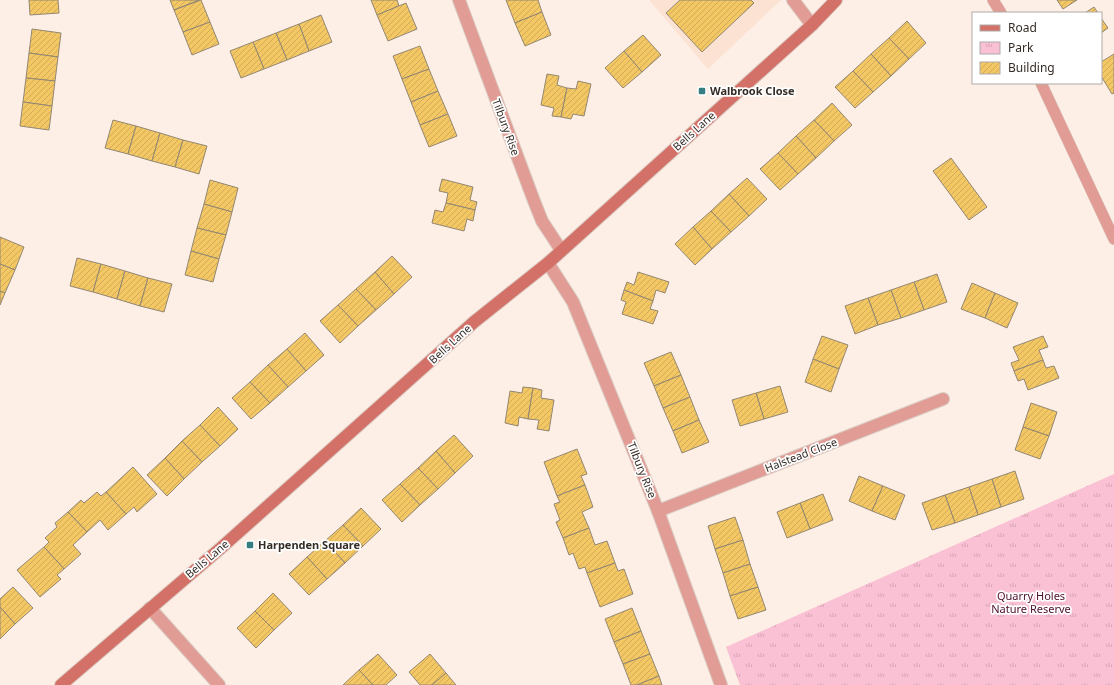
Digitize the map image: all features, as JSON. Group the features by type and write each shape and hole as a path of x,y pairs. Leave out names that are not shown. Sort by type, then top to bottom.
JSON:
{"main road":[{"name":"Bells Lane","path":"61,685 222,546 474,322 548,263 560,250 812,25 836,0"}],"street":[{"name":"Tilbury Rise","path":"459,0 542,221 560,250"},
{"path":"793,0 812,25"},
{"name":"Tilbury Rise","path":"548,263 573,302 658,511 721,685"},
{"name":"Halstead Close","path":"658,511 943,399"},
{"path":"150,608 219,685"}],"lane":[{"path":"993,0 1001,12"},
{"path":"1042,85 1114,239"}],"shaded area":[{"path":"649,0 781,0 708,69"}],"green space":[{"name":"Quarry Holes Nature Reserve","path":"1114,474 1114,685 740,685 726,647"}],"building":[{"path":"29,0 58,0 59,13 30,15"},
{"path":"170,0 199,0 174,10"},
{"path":"201,0 210,22 183,32 174,10"},
{"path":"371,0 397,0 399,6 377,15"},
{"path":"506,0 538,0 542,12 515,23"},
{"path":"680,0 751,0 754,3 702,52 666,13"},
{"path":"1057,0 1077,0 1063,9"},
{"path":"406,3 417,29 388,41 377,15"},
{"path":"1094,7 1097,12 1086,12"},
{"path":"542,12 551,35 525,46 515,23"},
{"path":"321,15 332,42 309,51 299,24"},
{"path":"1102,19 1108,28 1102,32"},
{"path":"907,21 926,43 909,59 889,38"},
{"path":"210,22 219,44 192,55 183,32"},
{"path":"299,24 309,51 287,60 276,33"},
{"path":"32,29 61,33 58,57 29,53"},
{"path":"276,33 287,60 264,69 253,42"},
{"path":"643,35 661,55 642,72 624,51"},
{"path":"889,38 909,59 891,76 871,54"},
{"path":"253,42 264,69 241,78 230,51"},
{"path":"420,46 429,69 402,79 393,56"},
{"path":"624,51 642,72 623,88 605,68"},
{"path":"29,53 58,57 55,81 26,78"},
{"path":"871,54 891,76 873,92 853,71"},
{"path":"1114,54 1114,93 1112,94 1102,78 1102,61"},
{"path":"429,69 438,91 411,102 402,79"},
{"path":"853,71 873,92 855,108 835,87"},
{"path":"547,74 559,76 557,85 567,88 561,117 552,116 554,108 541,105"},
{"path":"26,78 55,81 52,106 23,102"},
{"path":"578,81 591,84 584,116 573,114 571,119 561,117 567,88 576,89"},
{"path":"438,91 448,114 420,125 411,102"},
{"path":"23,102 52,106 49,130 20,126"},
{"path":"832,103 852,125 834,141 814,120"},
{"path":"448,114 457,136 429,147 420,125"},
{"path":"113,120 136,126 128,154 105,148"},
{"path":"814,120 834,141 816,158 796,136"},
{"path":"136,126 160,133 152,161 128,154"},
{"path":"160,133 183,140 175,167 152,161"},
{"path":"796,136 816,158 798,174 778,153"},
{"path":"183,140 207,146 199,174 175,167"},
{"path":"778,153 798,174 780,190 760,169"},
{"path":"951,158 987,207 969,220 933,171"},
{"path":"747,178 767,199 749,216 729,194"},
{"path":"442,179 473,187 470,200 477,202 475,210 446,203 448,193 439,191"},
{"path":"210,180 238,188 232,212 204,204"},
{"path":"729,194 749,216 731,232 711,211"},
{"path":"446,203 475,210 473,221 467,219 464,231 432,223 435,210 443,212"},
{"path":"204,204 232,212 226,235 197,228"},
{"path":"711,211 731,232 712,249 693,227"},
{"path":"693,227 712,249 695,265 675,244"},
{"path":"197,228 226,235 219,259 191,251"},
{"path":"0,237 24,247 15,270 0,264"},
{"path":"191,251 219,259 213,282 185,275"},
{"path":"392,256 412,277 394,294 375,272"},
{"path":"77,258 101,264 93,292 70,286"},
{"path":"0,264 15,270 5,293 0,291"},
{"path":"101,264 125,271 117,299 93,292"},
{"path":"125,271 148,278 140,306 117,299"},
{"path":"375,272 394,294 376,310 356,289"},
{"path":"638,272 669,282 665,293 656,290 653,301 624,290 627,282 634,285"},
{"path":"937,274 947,302 924,310 914,282"},
{"path":"148,278 172,284 164,312 140,306"},
{"path":"914,282 924,310 901,318 891,290"},
{"path":"972,283 995,293 985,318 961,309"},
{"path":"356,289 376,310 358,326 338,305"},
{"path":"624,290 653,301 650,309 658,311 653,324 622,314 626,302 621,300"},
{"path":"891,290 901,318 878,325 868,298"},
{"path":"0,291 5,293 0,305"},
{"path":"995,293 1018,303 1007,328 985,318"},
{"path":"868,298 878,325 855,334 845,306"},
{"path":"338,305 358,326 340,343 320,321"},
{"path":"305,333 324,355 306,371 287,349"},
{"path":"822,336 848,345 839,369 813,359"},
{"path":"1043,336 1048,347 1039,350 1043,360 1014,371 1011,363 1019,360 1013,347"},
{"path":"287,349 306,371 288,387 268,365"},
{"path":"671,352 681,375 654,386 644,363"},
{"path":"813,359 839,369 831,392 805,382"},
{"path":"1043,360 1046,368 1054,366 1059,378 1028,390 1024,379 1018,381 1014,371"},
{"path":"268,365 288,387 270,403 250,382"},
{"path":"681,375 690,397 663,408 654,386"},
{"path":"250,382 270,403 251,419 232,398"},
{"path":"780,386 788,412 764,419 756,393"},
{"path":"523,387 533,388 528,419 519,417 518,426 505,423 510,391 522,393"},
{"path":"533,388 542,390 541,398 554,400 549,431 537,429 539,420 528,419"},
{"path":"756,393 764,419 740,426 732,400"},
{"path":"690,397 699,420 673,431 663,408"},
{"path":"1031,403 1057,412 1049,436 1023,427"},
{"path":"218,407 238,429 220,446 200,425"},
{"path":"699,420 709,442 682,453 673,431"},
{"path":"200,425 220,446 202,462 182,441"},
{"path":"1023,427 1049,436 1040,459 1015,450"},
{"path":"454,435 473,456 455,473 436,451"},
{"path":"182,441 202,462 184,479 165,458"},
{"path":"577,449 587,474 581,476 585,485 557,496 544,462"},
{"path":"436,451 455,473 438,489 418,468"},
{"path":"165,458 184,479 167,496 147,475"},
{"path":"133,467 157,494 137,512 134,507 126,514 106,492"},
{"path":"418,468 438,489 420,505 400,484"},
{"path":"1015,471 1024,499 1001,507 992,479"},
{"path":"859,476 883,486 872,511 849,501"},
{"path":"992,479 1001,507 978,515 969,487"},
{"path":"400,484 420,505 402,522 382,500"},
{"path":"585,485 593,507 582,512 589,528 563,538 556,522 560,520 554,504 560,502 557,496"},
{"path":"883,486 905,495 895,520 872,511"},
{"path":"969,487 978,515 955,523 945,495"},
{"path":"97,492 101,496 106,492 126,514 108,530 100,520 87,532 68,512 81,500 84,503"},
{"path":"823,494 833,520 810,529 800,503"},
{"path":"945,495 955,523 932,530 922,503"},
{"path":"800,503 810,529 787,538 777,512"},
{"path":"361,508 381,529 363,546 343,525"},
{"path":"68,512 87,532 73,545 81,554 64,569 44,547 49,542 45,538 57,527 55,523"},
{"path":"735,517 743,540 715,549 708,526"},
{"path":"343,525 363,546 345,563 325,541"},
{"path":"589,528 595,545 607,541 615,563 587,573 585,567 579,569 573,553 569,555 563,538"},
{"path":"743,540 750,564 723,573 715,549"},
{"path":"325,541 345,563 327,579 307,557"},
{"path":"44,547 64,569 57,575 61,579 40,597 17,570"},
{"path":"307,557 327,579 309,595 289,574"},
{"path":"615,563 618,571 624,569 633,594 600,607 587,573"},
{"path":"750,564 758,587 730,596 723,573"},
{"path":"13,587 33,608 15,624 0,607 0,599"},
{"path":"758,587 766,610 738,619 730,596"},
{"path":"273,593 292,613 274,630 255,611"},
{"path":"0,607 15,624 0,639"},
{"path":"632,608 641,631 614,642 605,619"},
{"path":"255,611 274,630 256,648 237,628"},
{"path":"641,631 650,654 623,664 614,642"},
{"path":"378,654 397,675 386,685 373,685 359,670"},
{"path":"430,654 446,673 432,685 420,685 409,672"},
{"path":"650,654 659,676 637,685 631,685 623,664"},
{"path":"359,670 373,685 343,685"},
{"path":"446,673 456,685 432,685"},
{"path":"659,676 662,685 637,685"}],"place":[{"name":"Walbrook Close","path":"702,91"},
{"name":"Harpenden Square","path":"250,545"}]}
